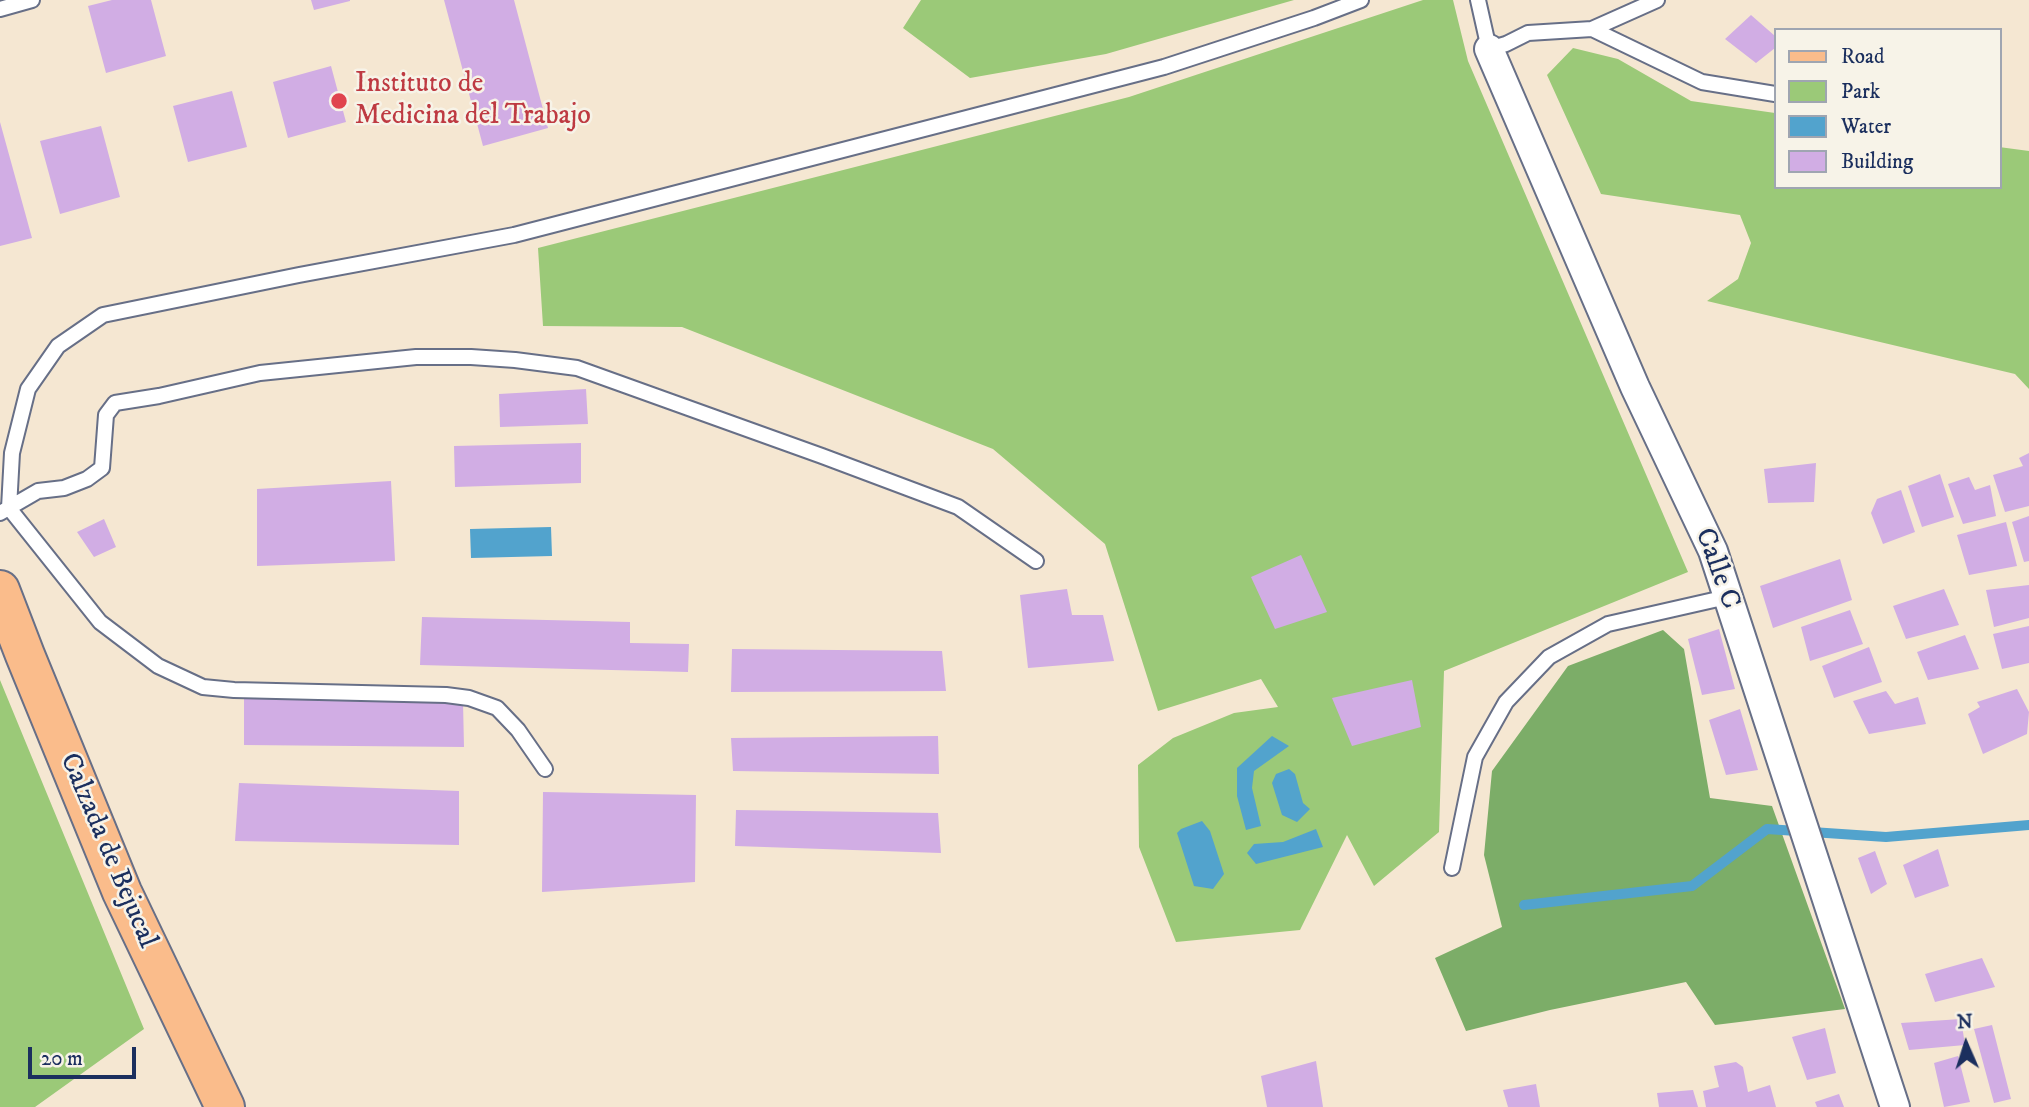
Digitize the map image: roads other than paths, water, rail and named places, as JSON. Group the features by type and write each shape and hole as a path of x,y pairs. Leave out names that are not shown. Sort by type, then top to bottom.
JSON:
{"main road":[{"name":"Calzada de Bejucal","path":"0,590 122,892 225,1107"}],"street":[{"name":"Calle C","path":"1489,49 1635,387 1713,551 1895,1107"}],"lane":[{"path":"0,9 32,0"},
{"path":"545,769 518,730 497,708 469,698 203,687 158,666 100,622 4,510 12,453 28,389 58,346 103,315 514,235 1164,67 1361,0"},
{"path":"1478,0 1489,49 1528,33 1592,29 1657,0"},
{"path":"1592,29 1702,82 1773,94"},
{"path":"4,510 38,491 64,488 87,479 102,468 106,415 115,403 260,373 416,357 471,357 577,368 822,456 958,507 1036,561"},
{"path":"1452,868 1475,757 1506,702 1549,657 1608,624 1727,597"}],"water":[{"path":"551,527 552,556 471,558 470,529"},
{"path":"1272,736 1289,746 1254,771 1252,788 1261,826 1246,830 1237,796 1237,768"},
{"path":"1289,769 1295,774 1303,803 1310,809 1297,822 1282,815 1272,783 1276,774"},
{"path":"1202,821 1210,831 1224,874 1213,889 1194,886 1177,833"},
{"path":"1316,829 1323,847 1256,864 1247,853 1254,844 1283,842"}],"waterway":[{"path":"1524,905 1692,886 1767,829 1886,837 2029,825"}],"place":[{"name":"Instituto de Medicina del Trabajo","path":"339,101"}]}
